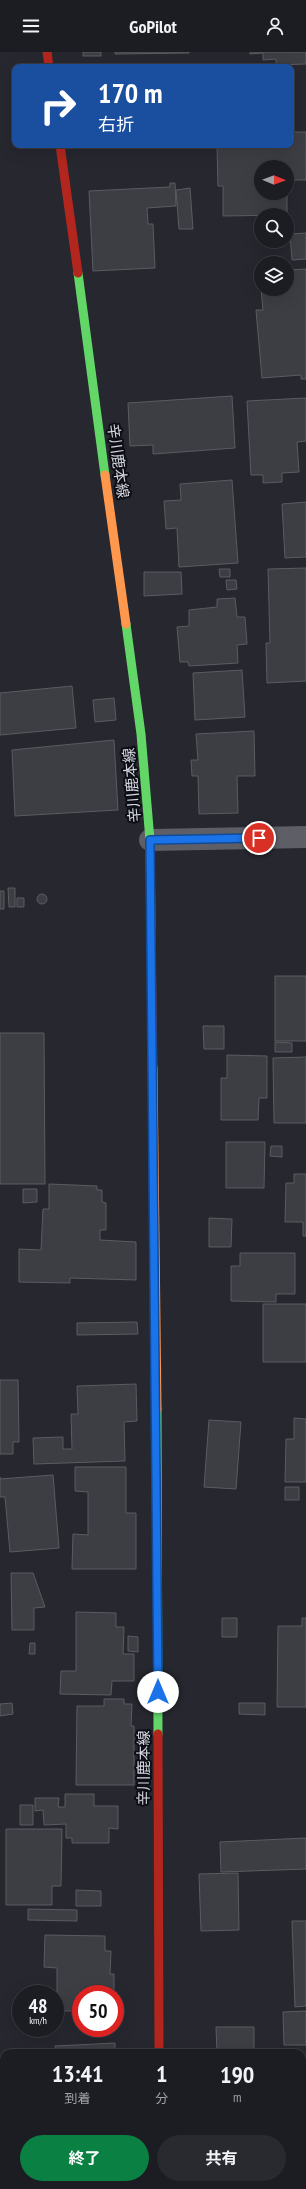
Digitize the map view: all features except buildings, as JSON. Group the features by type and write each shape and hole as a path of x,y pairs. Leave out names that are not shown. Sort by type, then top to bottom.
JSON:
{"main road":[{"path":"47,52 49,64"},
{"name":"辛川鹿本線","path":"60,148 141,734 150,840 158,1487 159,2049"}],"street":[{"path":"150,840 306,837"}],"traffic: fast":[{"path":"78,273 105,475"},
{"path":"126,624 141,734 150,840 151,930"},
{"path":"157,1409 158,1734"}],"traffic: slow":[{"path":"105,475 126,624"},
{"path":"153,1067 157,1409"}],"traffic: jam":[{"path":"47,52 49,64"},
{"path":"60,148 78,273"},
{"path":"151,930 153,1067"},
{"path":"158,1734 159,2049"}],"route":[{"path":"158,1692 158,1487 150,840 259,838"}]}
